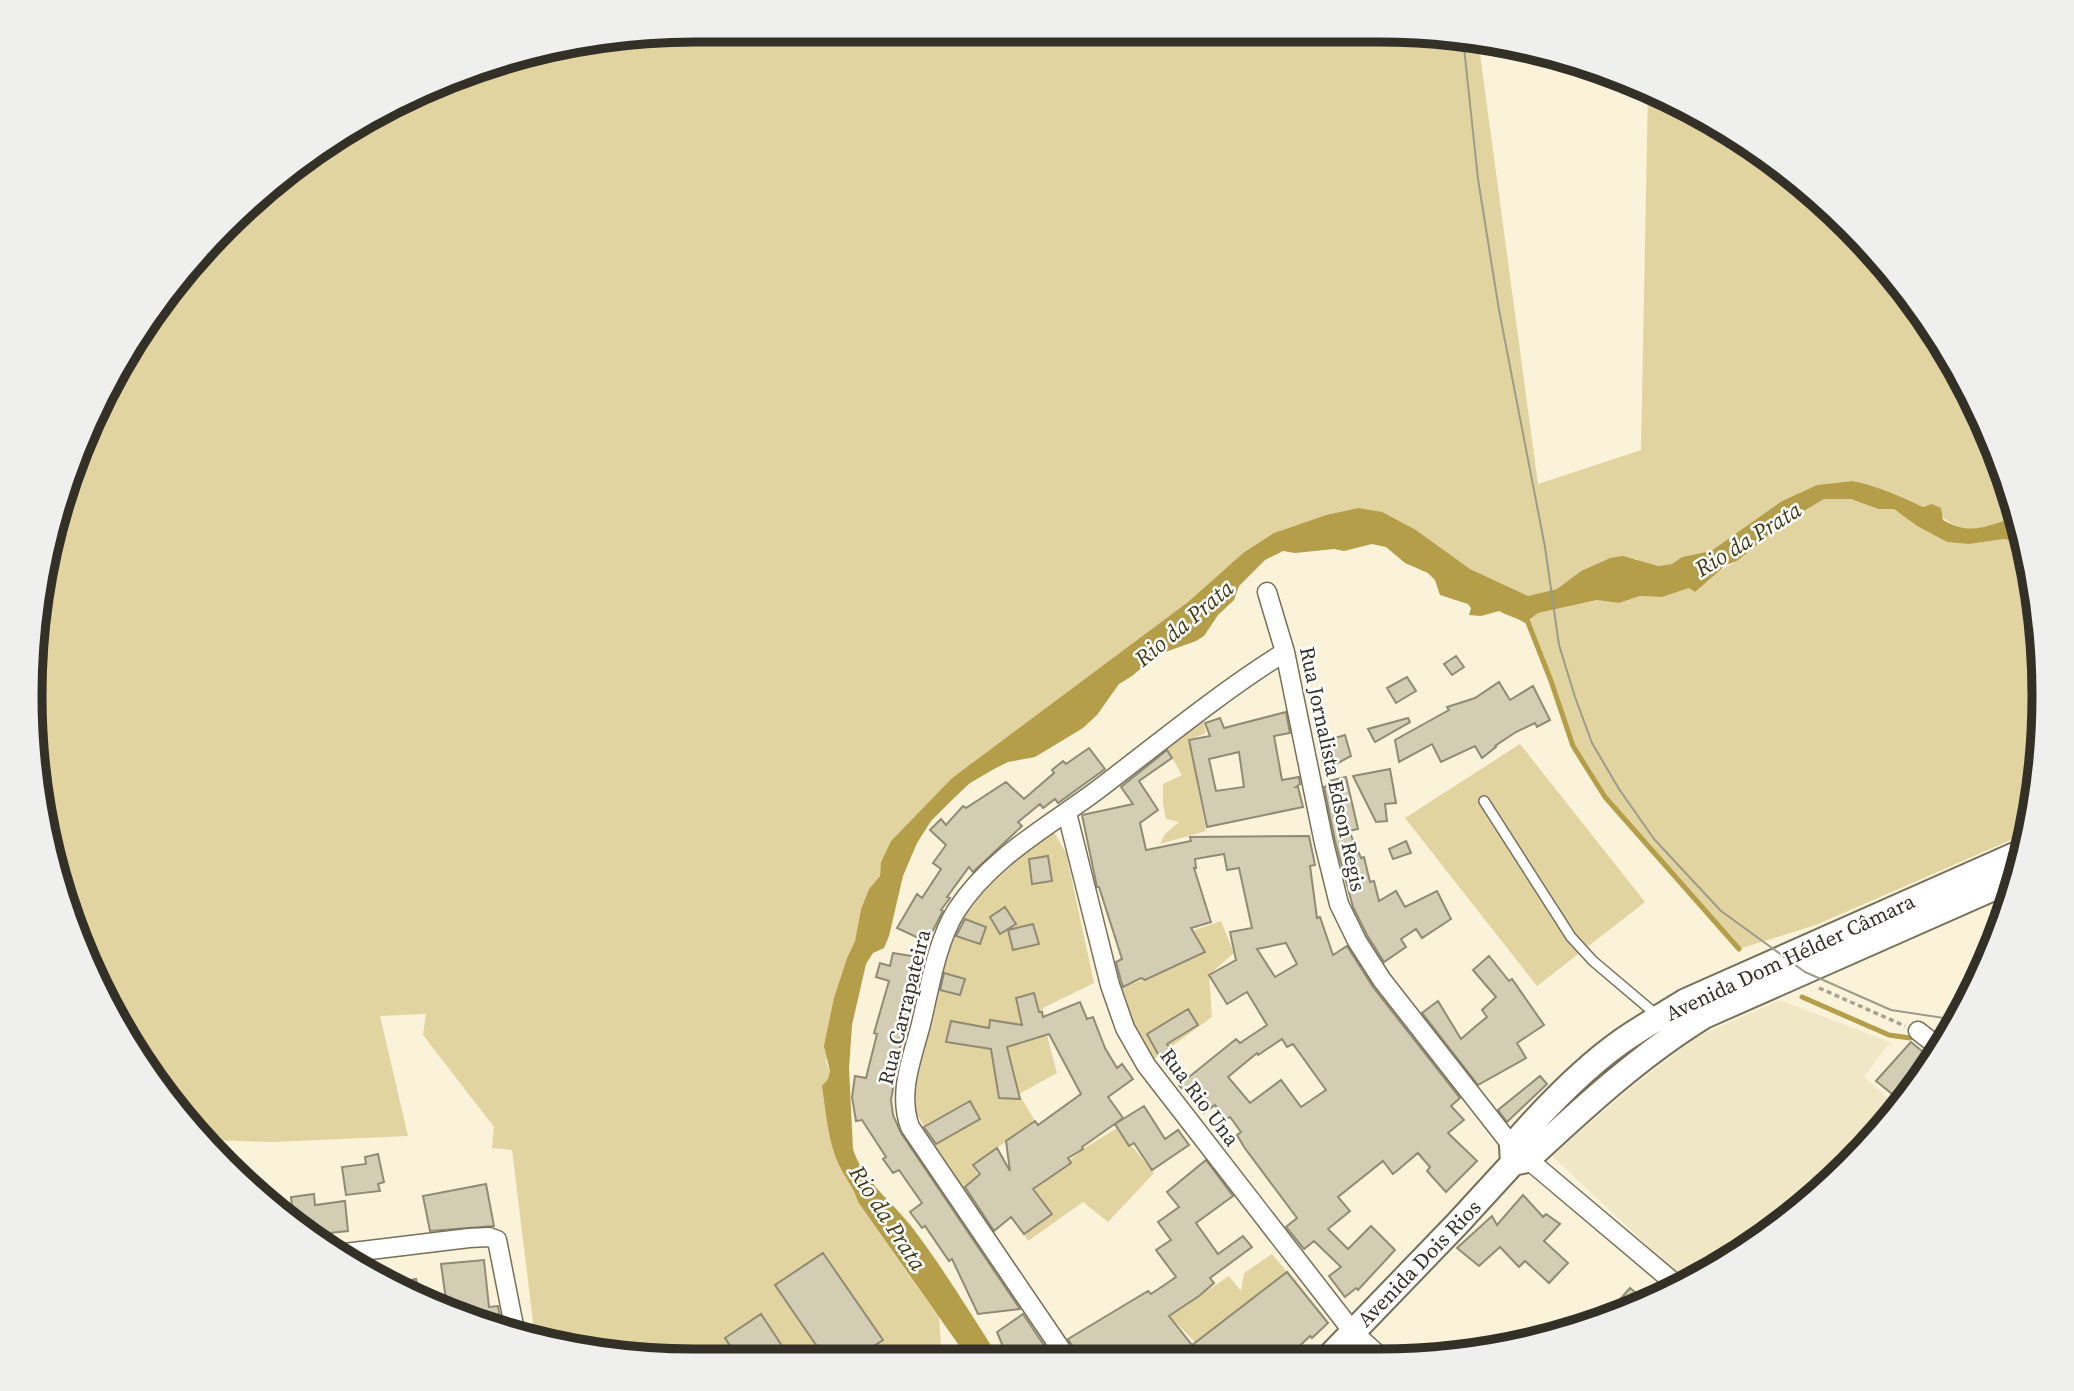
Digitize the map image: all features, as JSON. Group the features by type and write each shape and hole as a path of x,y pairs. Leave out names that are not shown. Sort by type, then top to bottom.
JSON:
{"main road":[{"name":"Avenida Dom Hélder Câmara","path":"1517,1156 1594,1063 1686,1001 2012,856"},
{"name":"Avenida Dom Hélder Câmara","path":"1517,1156 1632,1065 1704,1016 2004,883"},
{"name":"Avenida Dois Rios","path":"1337,1349 1517,1156"}],"street":[{"name":"Rua Jornalista Edson Regis","path":"1267,592 1285,652 1324,843 1346,921 1382,980 1517,1156 1671,1280"},
{"name":"Rua Carrapateira","path":"1061,1349 910,1127 904,1111 903,1100 942,943 954,914 984,875 1002,858 1067,813 1247,675 1285,652"},
{"name":"Rua Rio Una","path":"1067,813 1110,985 1125,1028 1172,1102 1353,1332 1371,1349"},
{"path":"1917,1031 1932,1042"},
{"path":"352,1251 469,1238 489,1237 498,1240 514,1323"}],"lane":[{"path":"1485,801 1571,936 1593,961 1660,1017"}],"path":[{"path":"1796,976 1836,997 1917,1031"}],"shaded area":[{"path":"1378,42 1421,43 1480,51 1538,484 1641,450 1648,100 1742,152 1809,204 1841,233 1897,298 1922,332 1965,406 1982,445 2008,521 1984,529 1958,527 1941,516 1932,505 1923,507 1852,481 1817,485 1782,501 1711,551 1682,557 1672,564 1658,566 1636,559 1610,558 1581,571 1557,589 1528,596 1470,569 1416,530 1358,508 1326,515 1274,533 1243,553 1188,602 952,778 891,841 881,862 880,876 869,889 861,909 855,941 847,958 826,1062 830,1071 828,1079 840,1167 855,1189 858,1202 939,1318 941,1349 653,1348 534,1329 512,1150 492,1148 494,1127 423,1035 426,1014 380,1016 408,1136 273,1142 217,1140 152,1059 109,985 92,946 64,865 48,781 42,696 48,610 64,526 92,445 109,406 130,369 177,298 233,233 298,177 369,130 406,109 445,92 526,64 653,43"},
{"path":"1824,499 1851,499 1878,509 1894,509 1917,526 1947,542 1969,544 2004,539 2013,541 2031,653 2031,738 2026,781 2016,838 1816,925 1739,949 1605,797 1573,746 1527,622 1538,613 1598,600 1619,603 1640,596 1662,597 1689,588 1737,561 1768,533 1795,514"},
{"path":"1202,717 1206,733 1189,740 1206,831 1160,844 1165,834 1179,822 1166,819 1163,784 1182,775 1164,744"},
{"path":"1520,744 1645,902 1537,986 1405,818"},
{"path":"1054,832 1066,853 1094,983 1043,1008 1044,1024 1057,1073 1019,1094 1035,1121 973,1165 986,1190 968,1199 908,1100 952,930 1005,861"},
{"path":"1221,921 1234,953 1209,975 1212,1017 1150,1062 1118,990 1194,958 1183,934"},
{"path":"1780,1000 1890,1042 1864,1077 1891,1101 1841,1158 1809,1187 1742,1239 1679,1276 1552,1156 1628,1090 1696,1037"},
{"path":"1117,1128 1154,1173 1108,1222 1083,1202 1028,1241 1024,1234 1051,1214 1034,1190 1083,1149"},
{"path":"1272,1254 1287,1272 1195,1342 1169,1316 1229,1276 1241,1291 1244,1273"}],"water":[{"name":"Rio da Prata","path":"1852,481 1897,495 1923,507 1932,504 1941,508 1943,520 1964,528 1981,528 2008,520 2013,541 2004,539 1969,544 1947,542 1917,526 1894,509 1878,509 1851,499 1824,499 1783,523 1737,561 1726,565 1695,592 1689,588 1662,597 1640,596 1619,603 1597,600 1538,613 1525,623 1499,611 1481,616 1469,615 1471,608 1468,604 1440,595 1435,580 1428,573 1405,563 1386,547 1372,544 1344,551 1283,551 1265,560 1239,586 1234,600 1218,615 1204,636 1157,655 1119,684 1097,715 1083,728 1035,757 1008,762 970,783 931,821 917,843 903,876 884,948 873,953 866,964 852,1025 849,1068 853,1149 870,1180 923,1242 993,1349 962,1349 858,1202 833,1148 822,1086 830,1071 824,1046 834,998 855,941 861,909 869,889 880,876 881,862 891,841 952,778 1188,602 1243,553 1274,533 1326,515 1358,508 1382,512 1416,530 1470,569 1528,596 1557,589 1581,571 1610,558 1623,556 1658,566 1672,564 1682,557 1711,551 1782,501 1817,485"}],"building":[{"path":"1456,656 1464,667 1452,675 1444,664"},
{"path":"1407,677 1416,691 1396,703 1387,688"},
{"path":"1499,682 1510,700 1533,686 1550,720 1537,727 1535,723 1516,732 1482,758 1475,746 1441,762 1432,744 1399,762 1395,740 1449,710 1447,707 1475,698"},
{"path":"1286,712 1290,733 1274,736 1282,780 1299,777 1300,784 1296,787 1303,807 1207,827 1189,740 1210,736 1205,723 1220,718 1224,728","holes":["1239,752 1244,787 1216,791 1209,759"]},
{"path":"1408,718 1410,722 1375,742 1368,729"},
{"path":"1345,735 1351,756 1325,770 1318,743"},
{"path":"1089,748 1105,769 1058,803 1055,799 1043,808 1040,804 1018,822 1022,826 973,872 969,867 947,897 950,898 941,910 943,911 927,942 897,928 917,894 922,898 941,869 933,863 946,845 930,830 941,819 946,825 963,806 966,808 1006,782 1024,799 1054,773 1052,770 1063,761 1066,764"},
{"path":"1167,750 1172,758 1139,781 1158,810 1140,823 1146,850 1191,841 1190,837 1309,836 1315,865 1310,866 1317,918 1320,917 1333,955 1347,946 1373,987 1460,1098 1451,1106 1464,1120 1448,1133 1477,1161 1446,1192 1427,1171 1430,1167 1418,1153 1393,1174 1383,1161 1338,1197 1350,1211 1328,1229 1348,1249 1371,1226 1395,1250 1358,1290 1356,1288 1345,1297 1329,1276 1341,1267 1314,1241 1304,1249 1286,1227 1297,1218 1244,1147 1237,1135 1241,1132 1230,1117 1225,1120 1215,1105 1204,1113 1179,1085 1236,1039 1240,1043 1267,1025 1247,992 1227,1004 1209,975 1236,960 1230,932 1252,928 1239,868 1227,870 1224,854 1195,859 1194,868 1211,922 1191,928 1205,952 1145,980 1141,978 1123,987 1116,962 1122,959 1097,887 1082,815 1133,804 1121,787","holes":["1286,943 1297,964 1275,977 1257,949","1282,1039 1287,1047 1293,1044 1326,1090 1301,1107 1281,1080 1250,1103 1228,1077 1257,1053 1258,1055"]},
{"path":"1390,769 1396,803 1385,804 1387,821 1376,822 1353,776"},
{"path":"1346,777 1358,829 1349,831 1361,858 1364,857 1370,882 1374,881 1379,901 1396,891 1405,907 1437,891 1451,919 1422,938 1416,929 1401,939 1406,947 1384,962 1353,907 1335,841 1324,787 1330,785 1329,781"},
{"path":"1406,841 1411,853 1393,859 1389,849"},
{"path":"1048,856 1052,881 1032,884 1029,859"},
{"path":"1005,907 1016,924 1000,934 990,917"},
{"path":"965,919 986,927 980,944 956,936"},
{"path":"1033,924 1039,944 1013,950 1008,930"},
{"path":"893,953 924,958 895,1066 891,1100 893,1115 901,1133 1020,1309 978,1314 952,1259 949,1261 925,1226 922,1228 910,1212 922,1203 899,1170 893,1173 862,1120 856,1121 852,1097 855,1076 866,1078 877,1034 874,1033 889,981 876,977 880,963 890,966"},
{"path":"1489,956 1509,981 1512,979 1544,1025 1517,1043 1526,1058 1478,1085 1422,1013 1438,1001 1461,1039 1487,1017 1482,1010 1496,997 1473,970"},
{"path":"944,973 965,979 960,995 940,990"},
{"path":"1034,993 1043,1017 1080,1002 1087,1019 1093,1017 1105,1048 1117,1068 1122,1064 1133,1079 1108,1097 1123,1118 1068,1158 1071,1163 1033,1189 1052,1214 1024,1234 1011,1217 994,1231 965,1187 980,1174 973,1165 997,1148 1010,1171 1006,1141 1035,1121 1038,1125 1081,1094 1049,1034 1007,1047 1020,1099 999,1098 991,1049 946,1042 951,1021 989,1028 990,1020 1022,1025 1016,998"},
{"path":"1188,1009 1198,1025 1167,1044 1171,1050 1159,1056 1147,1034"},
{"path":"1911,1042 1925,1054 1895,1096 1876,1081"},
{"path":"1540,1076 1547,1084 1507,1122 1498,1110"},
{"path":"970,1101 980,1119 936,1144 924,1127"},
{"path":"1144,1106 1165,1139 1178,1130 1189,1145 1152,1170 1134,1143 1129,1146 1115,1124"},
{"path":"378,1154 384,1182 378,1184 380,1191 346,1195 342,1167 366,1164 365,1157"},
{"path":"1206,1160 1233,1196 1196,1223 1218,1254 1243,1236 1252,1247 1210,1278 1214,1283 1199,1296 1169,1316 1192,1345 1287,1272 1328,1323 1296,1349 1074,1349 1068,1339 1148,1291 1151,1294 1176,1277 1156,1250 1171,1240 1158,1222 1179,1207 1167,1192"},
{"path":"486,1184 494,1226 430,1231 423,1196"},
{"path":"314,1194 315,1205 345,1201 348,1231 325,1234 292,1209 291,1197"},
{"path":"1523,1195 1543,1217 1546,1214 1560,1224 1544,1241 1568,1263 1549,1283 1525,1261 1519,1267 1500,1247 1479,1266 1457,1248 1492,1216 1497,1225"},
{"path":"823,1253 883,1340 869,1349 819,1349 775,1285"},
{"path":"484,1260 489,1307 498,1306 500,1319 453,1302 452,1299 446,1299 441,1264"},
{"path":"416,1279 418,1287 406,1282"},
{"path":"1630,1288 1638,1295 1629,1299 1616,1304"},
{"path":"761,1314 784,1349 732,1349 725,1338"},
{"path":"1023,1314 1047,1349 1004,1349 997,1332"}],"waterway":[{"path":"1525,615 1573,746 1605,797 1739,949"},
{"path":"1802,997 1889,1035 1910,1038"}],"tram line":[{"path":"1464,48 1478,179 1499,310 1545,547 1559,645 1592,743 1619,789 1654,839 1721,911 1805,972 1891,1010 1946,1018"}]}
